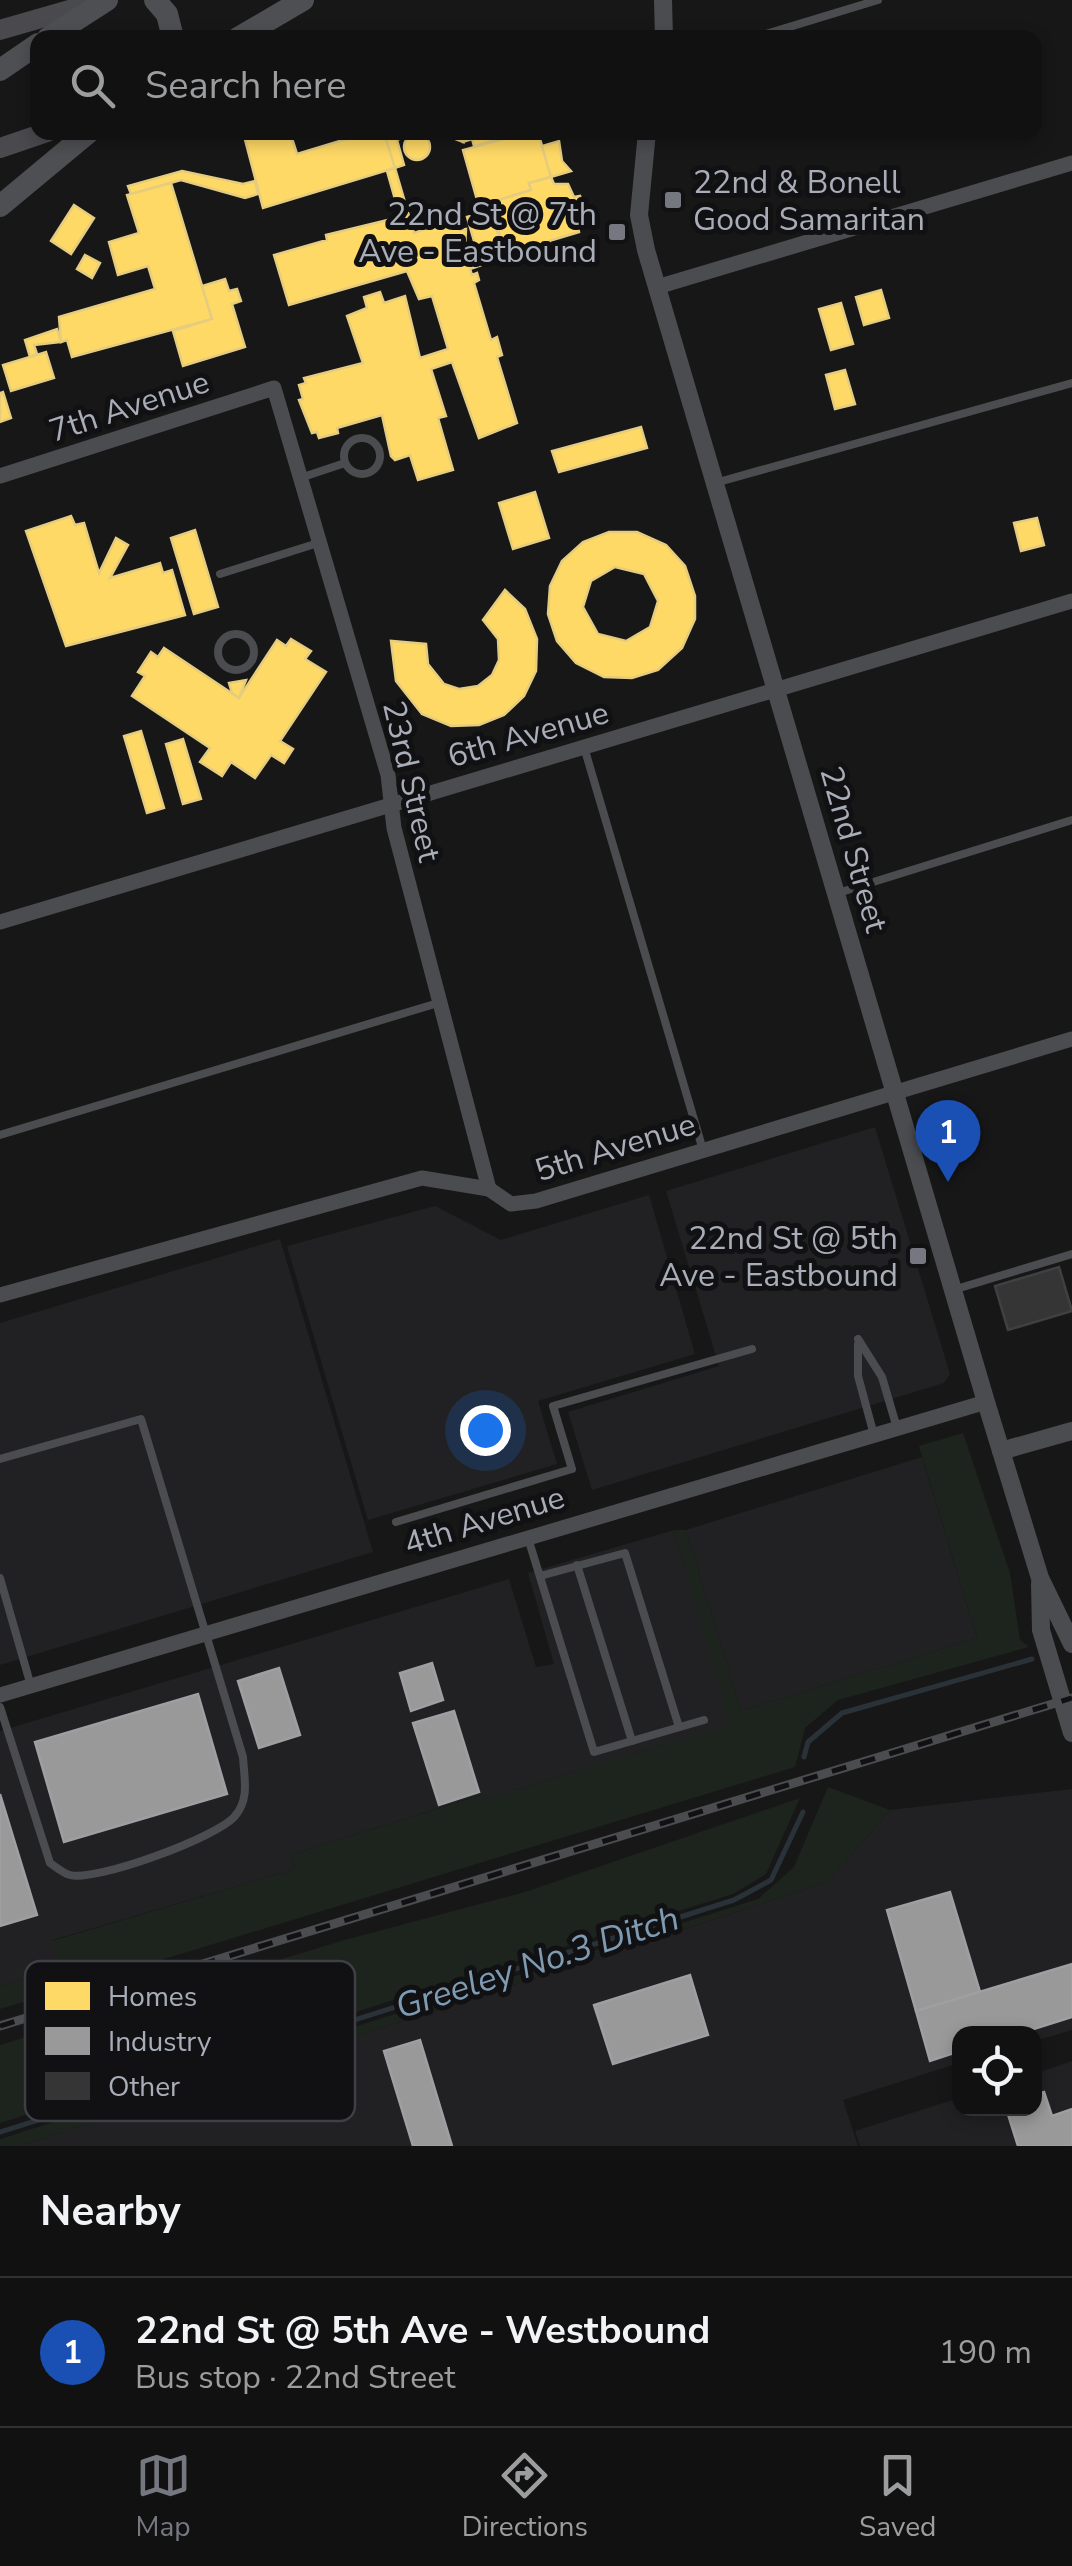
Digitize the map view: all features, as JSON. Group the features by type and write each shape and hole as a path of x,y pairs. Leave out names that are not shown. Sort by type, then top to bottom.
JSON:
{"main road":[{"path":"0,30 105,0"},
{"path":"60,30 105,0"},
{"path":"155,0 167,14 171,30"},
{"path":"252,30 303,0"},
{"path":"0,70 30,49"},
{"path":"0,148 30,138"},
{"path":"0,206 79,140"}],"street":[{"path":"663,0 664,30"},
{"name":"22nd Street","path":"646,140 639,215 658,287 986,1402 1040,1578 1072,1644"},
{"path":"658,287 1072,163"},
{"name":"7th Avenue","path":"0,476 274,388"},
{"name":"23rd Street","path":"274,388 388,775 394,828 490,1188"},
{"name":"6th Avenue","path":"1,919 1072,601"},
{"name":"5th Avenue","path":"0,1296 422,1178 490,1188 512,1204 536,1200 1072,1039"},
{"name":"4th Avenue","path":"0,1695 986,1402"},
{"path":"1001,1451 1072,1430"},
{"name":"22nd Street","path":"1040,1578 1040,1630 1072,1733"}],"lane":[{"path":"776,30 852,4 878,0"},
{"path":"715,483 1072,383"},
{"path":"357,439 368,440 378,448 378,465 369,473 352,472 345,463 344,451 357,439"},
{"path":"300,478 345,463"},
{"path":"220,574 318,543"},
{"path":"230,634 244,636 254,646 253,660 242,670 228,669 218,658 219,644 230,634"},
{"path":"584,747 703,1150"},
{"path":"836,894 1072,820"},
{"path":"0,1135 438,1003"},
{"path":"952,1290 1072,1254"},
{"path":"874,1435 858,1376 858,1339 882,1378 897,1428"},
{"path":"396,1522 572,1469 554,1406 752,1349"},
{"path":"0,1459 141,1419 242,1756 246,1794 234,1818 180,1846 100,1873 71,1876 50,1864 0,1707"},
{"path":"528,1538 594,1752 704,1720"},
{"path":"540,1576 624,1553 679,1727"},
{"path":"577,1565 632,1741"},
{"path":"0,1578 31,1686"}],"shaded area":[{"path":"875,1127 950,1374 944,1383 592,1490 568,1412 719,1366 666,1191"},
{"path":"649,1195 695,1354 538,1401 557,1464 368,1520 287,1246 435,1206 501,1240"},
{"path":"280,1239 373,1552 0,1665 0,1323"},
{"path":"963,1433 1010,1573 1020,1640 1029,1647 838,1700 805,1728 795,1767 158,1961 60,1961 52,1941 295,1869 291,1855 484,1794 486,1799 730,1724 674,1530 686,1530 741,1711 977,1638 919,1446"},
{"path":"922,1457 977,1638 741,1711 686,1530"},
{"path":"674,1530 731,1724 486,1799 483,1794 291,1855 295,1869 53,1940 61,1961 25,1961 25,1978 0,1986 0,1731 509,1579 536,1667 554,1664 528,1573"},
{"path":"828,1787 890,1810 828,1882 355,2037 355,2027 758,1899 794,1867"},
{"path":"1072,1789 1072,2030 1042,2039 1042,2026 952,2026 952,2065 843,2100 858,2146 20,2146 97,2121 355,2121 355,2037 828,1882 890,1810"},
{"path":"800,1798 766,1874 733,1894 355,2012 355,1961 275,1961 525,1892"},
{"path":"25,1978 25,2001 0,2009 0,1986"},
{"path":"25,2037 25,2115 0,2123 0,2045"},
{"path":"1072,2061 1072,2146 860,2146 855,2131 952,2100 952,2116 1042,2116 1042,2072"},
{"path":"57,2121 97,2121 20,2146 0,2146 0,2139"}],"building: Homes":[{"path":"245,140 293,140 297,154 343,140 388,140 395,168 263,208"},
{"path":"386,140 397,140 404,165 395,168"},
{"path":"406,140 429,142 429,152 422,159 412,159 405,152"},
{"path":"472,140 498,140 474,146"},
{"path":"500,140 540,140 551,177 529,183 531,190 492,202 494,208 481,214 463,150"},
{"path":"559,141 562,161 571,171 551,177 542,146"},
{"path":"395,168 414,233 456,219 460,230 466,229 465,250 476,248 467,217 491,211 505,257 470,269 472,275 477,273 479,280 474,283 491,340 497,337 502,355 497,357 517,423 479,438 452,362 431,369 446,416 438,418 453,470 418,480 410,455 395,460 391,456 382,415 337,428 338,433 319,438 317,432 312,433 299,400 303,399 299,385 306,383 304,378 363,363 347,316 367,308 364,297 380,292 384,303 405,296 420,358 448,349 432,296 419,299 407,271 289,305 274,255 327,240 326,235 400,217 387,171"},
{"path":"182,171 243,184 255,181 258,194 245,198 181,180 131,194 128,186"},
{"path":"551,177 554,184 568,184 574,197 580,196 584,208 576,210 579,232 549,241 550,247 505,257 492,202 531,190 529,183"},
{"path":"171,183 212,319 72,357 67,340 61,342 59,317 155,289 148,266 118,275 109,242 139,233 127,195"},
{"path":"74,205 94,218 71,254 51,241"},
{"path":"85,255 100,263 92,278 77,269"},
{"path":"225,279 229,291 237,289 241,301 232,304 245,347 183,366 173,331 212,319 202,286"},
{"path":"881,290 889,318 864,325 856,297"},
{"path":"841,303 853,344 831,350 819,309"},
{"path":"57,329 61,342 34,345 37,354 30,357 25,340"},
{"path":"46,352 54,378 11,391 3,365"},
{"path":"845,370 855,404 835,409 826,375"},
{"path":"3,392 11,418 0,422 0,393"},
{"path":"641,427 647,448 559,472 552,451"},
{"path":"535,492 549,538 513,549 499,503"},
{"path":"71,516 75,525 84,523 99,573 116,538 128,545 110,578 160,563 163,573 172,570 185,615 66,646 26,531"},
{"path":"1037,518 1044,545 1021,551 1014,523"},
{"path":"195,530 218,607 194,614 171,538"},
{"path":"609,532 637,532 666,545 685,566 695,596 695,619 682,648 658,670 632,678 604,677 576,663 557,641 548,614 550,586 562,561 583,542","holes":["615,567 644,574 658,601 650,627 626,641 598,634 583,607 591,581"]},
{"path":"505,590 525,609 537,639 536,671 524,696 504,715 479,725 451,726 422,714 396,681 391,641 426,644 428,664 444,684 459,689 478,686 492,675 499,660 498,639 483,620"},
{"path":"291,639 311,651 305,659 326,672 280,741 293,749 284,763 271,755 255,778 231,762 222,776 200,762 210,748 132,696 145,676 138,672 151,652 158,657 164,648 239,698 277,640 286,646"},
{"path":"246,680 239,698 232,693 229,683"},
{"path":"141,731 164,808 147,813 124,736"},
{"path":"183,739 201,799 183,804 166,744"}],"building: Industry":[{"path":"432,1663 443,1700 411,1711 400,1673"},
{"path":"279,1668 300,1735 259,1748 238,1681"},
{"path":"198,1694 227,1794 64,1842 35,1742"},
{"path":"454,1711 479,1792 439,1805 413,1723"},
{"path":"0,1794 37,1915 0,1926"},
{"path":"950,1892 980,1992 916,2011 887,1910"},
{"path":"1072,1964 1072,2017 1042,2026 952,2026 952,2054 930,2061 916,2011"},
{"path":"690,1975 708,2035 613,2064 594,2005"},
{"path":"420,2040 452,2146 413,2146 384,2051"},
{"path":"1042,2093 1052,2116 1072,2109 1072,2146 1018,2146 1009,2116 1042,2116"}],"building: Other":[{"path":"1059,1267 1072,1311 1008,1330 995,1286"}],"waterway":[{"path":"804,1757 808,1742 842,1713 1032,1659"},
{"name":"Greeley No.3 Ditch","path":"355,2020 734,1900 771,1880 803,1812"},
{"name":"Greeley No.3 Ditch","path":"0,2132 35,2121"}],"railway":[{"path":"212,1961 1072,1698"},
{"path":"0,2026 25,2018"}],"place":[{"name":"22nd & Bonell Good Samaritan","path":"673,200"},
{"name":"22nd St @ 7th Ave - Eastbound","path":"617,232"},
{"name":"22nd St @ 5th Ave - Westbound","path":"948,1182"},
{"name":"22nd St @ 5th Ave - Eastbound","path":"918,1256"}]}
